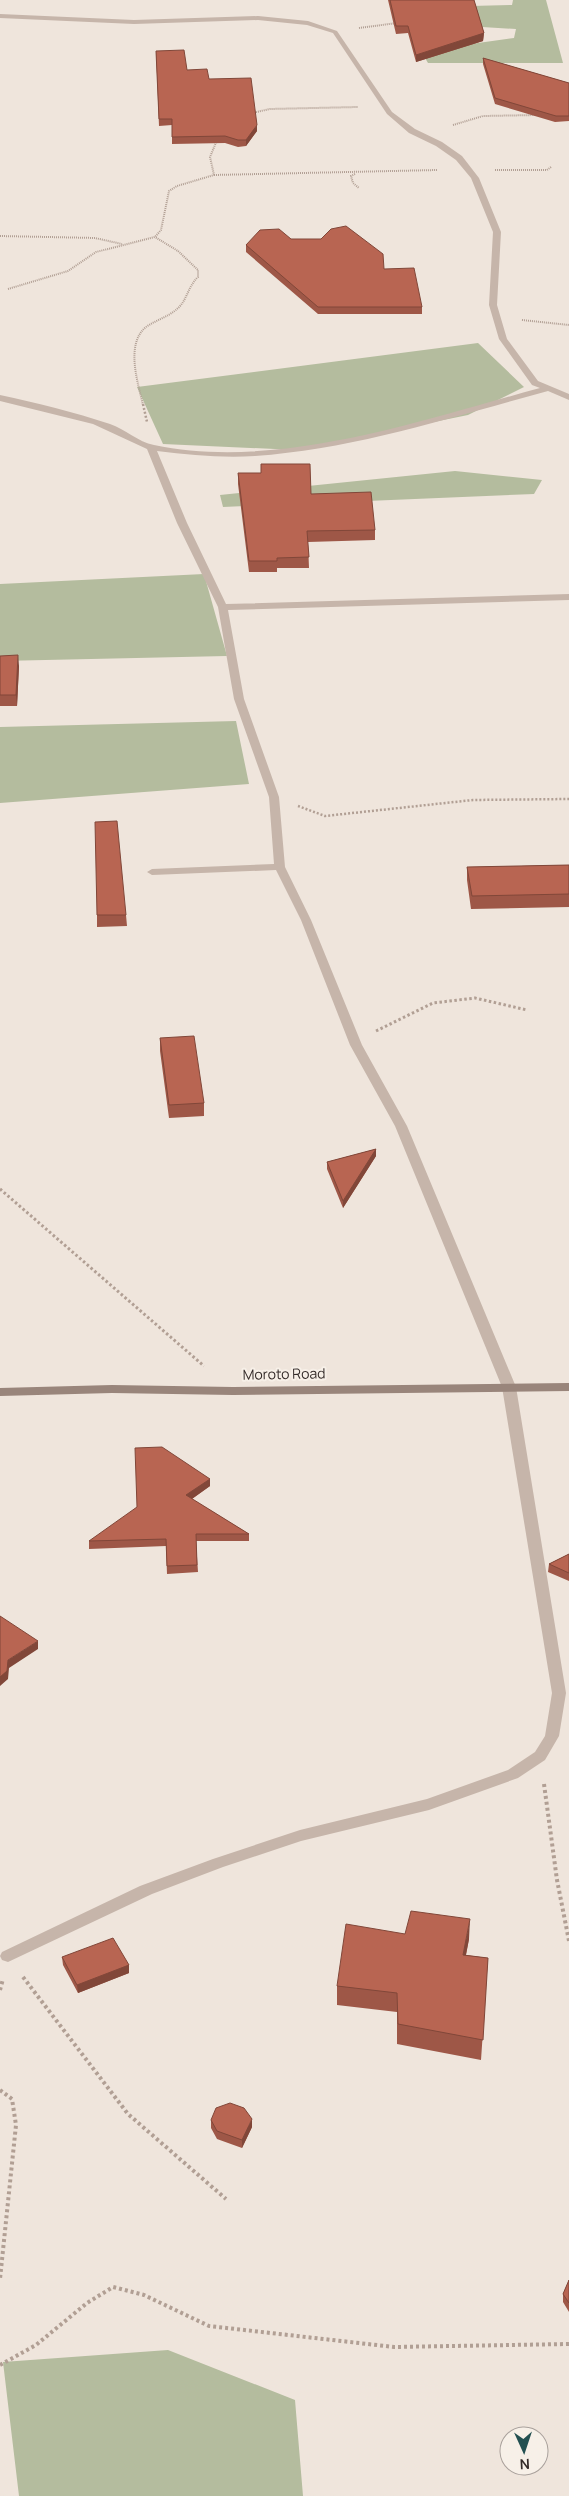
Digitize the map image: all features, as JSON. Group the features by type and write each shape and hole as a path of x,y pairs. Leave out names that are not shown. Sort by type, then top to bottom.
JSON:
{"main road":[{"name":"Moroto Road","path":"0,1392 112,1389 233,1391 569,1387"}],"street":[{"path":"0,16 134,22 258,18 308,23 335,32 381,104 396,120 412,131 440,144 459,158 481,190 496,232 493,305 503,339 535,383 569,397"},
{"path":"0,398 82,418 111,428 151,447 192,453 226,454 266,452 333,444 389,432 547,389"},
{"path":"8,1956 146,1890 191,1873 300,1836 429,1804 512,1774 540,1756 552,1736 559,1693 509,1387 401,1126 356,1045 306,920 280,867 274,797 239,699 223,607 182,523 151,447"},
{"path":"223,607 569,597"},
{"path":"152,872 280,867"}],"path":[{"path":"335,32 402,22"},
{"path":"248,113 270,108 345,108 381,104"},
{"path":"461,120 540,115"},
{"path":"214,175 209,166 210,152 218,138"},
{"path":"8,289 68,270 96,252 155,238 161,230 169,191 177,186 214,175 547,170 552,167"},
{"path":"358,172 351,176 353,183 359,188"},
{"path":"0,236 95,238 125,245"},
{"path":"151,447 134,353 135,340 141,330 180,307 188,286 198,277 198,270 178,252 155,238"},
{"path":"496,318 569,325"},
{"path":"274,797 325,816 473,800 569,799"},
{"path":"356,1045 390,1023 433,1002 475,998 527,1010"},
{"path":"0,1189 233,1391"},
{"path":"540,1756 557,1880 569,1941"},
{"path":"8,1956 128,2114 226,2199"},
{"path":"0,2090 12,2099 16,2125 0,2280"},
{"path":"0,2365 36,2345 87,2303 113,2287 144,2295 209,2326 394,2347 569,2344"}],"green space":[{"path":"513,0 546,0 563,63 428,63 421,51 514,38 516,29 435,24 431,7 512,5"},
{"path":"478,343 524,387 468,415 296,450 163,444 137,387"},
{"path":"455,471 542,480 534,494 223,507 220,495"},
{"path":"204,574 227,656 0,661 0,584"},
{"path":"236,721 249,784 0,803 0,727"},
{"path":"168,2350 295,2400 303,2496 19,2496 3,2362"}],"building":[{"path":"390,0 474,0 484,33 416,55 408,26 396,26"},
{"path":"184,50 187,70 207,69 209,79 251,78 257,125 246,140 225,136 172,137 172,119 159,119 156,51"},
{"path":"483,58 569,83 569,116 556,116 495,98"},
{"path":"346,226 383,254 384,269 414,268 422,307 318,307 246,245 260,230 279,229 291,239 321,239 331,229"},
{"path":"261,464 310,464 311,494 371,492 375,530 307,531 309,557 277,558 277,561 249,561 238,473 261,473"},
{"path":"18,655 16,695 0,695 0,656"},
{"path":"117,821 126,915 97,915 95,822"},
{"path":"569,865 569,894 472,896 467,867"},
{"path":"194,1036 204,1103 169,1105 160,1038"},
{"path":"376,1149 343,1201 327,1162"},
{"path":"162,1447 210,1479 186,1495 249,1534 196,1534 197,1565 167,1566 166,1539 89,1541 137,1507 135,1448"},
{"path":"569,1554 569,1573 549,1564"},
{"path":"0,1616 38,1641 8,1660 7,1671 0,1677"},
{"path":"411,1911 470,1919 463,1955 488,1958 483,2040 398,2024 397,1993 337,1986 346,1924 405,1934"},
{"path":"113,1938 129,1965 77,1985 62,1957"},
{"path":"230,2103 244,2108 252,2119 242,2140 217,2131 211,2120 216,2108"},
{"path":"569,2280 569,2303 563,2294"}]}
